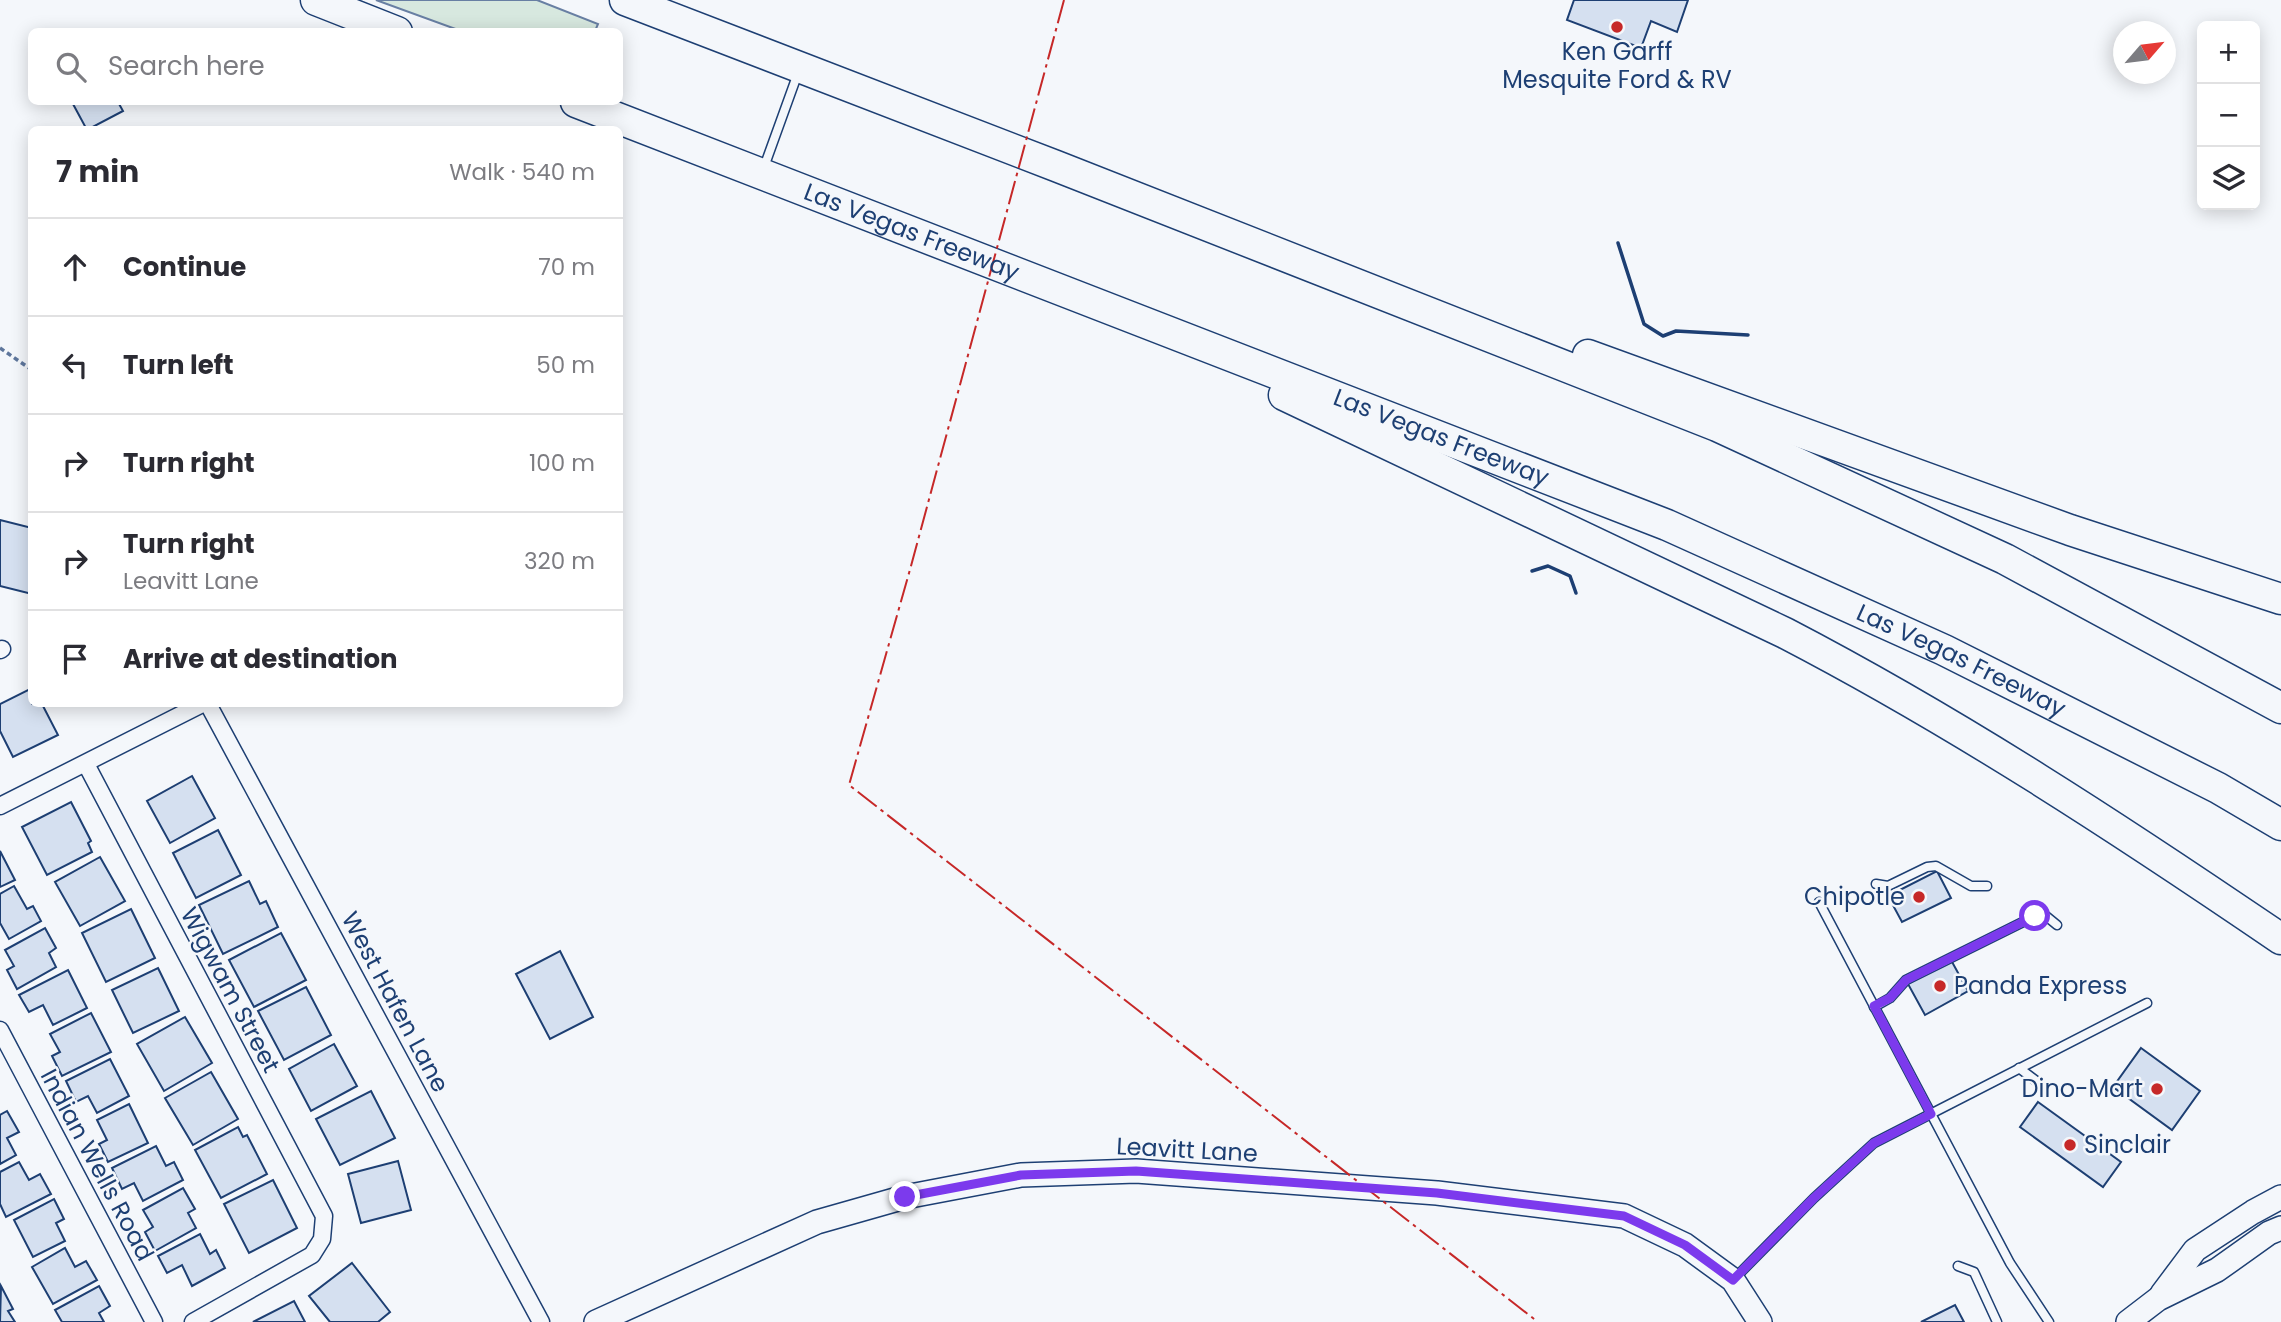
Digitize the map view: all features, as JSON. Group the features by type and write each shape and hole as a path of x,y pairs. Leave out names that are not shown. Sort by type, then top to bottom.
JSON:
{"highway":[{"path":"316,0 387,28"},
{"path":"625,0 1717,426 2005,558 2281,708"},
{"name":"Las Vegas Freeway","path":"584,105 1667,525 1944,650 2218,788 2281,825"},
{"path":"1056,166 1717,400 2070,530 2281,599"},
{"path":"1082,298 1785,633 1844,664 1913,702 1997,754 2281,939"}],"main road":[{"name":"Leavitt Lane","path":"596,1322 817,1222 905,1197 1021,1175 1136,1171 1437,1193 1624,1216 1685,1245 1733,1280 1760,1322"},
{"path":"2158,1299 2195,1250 2281,1197"},
{"path":"2128,1322 2158,1299 2217,1270 2269,1233 2281,1228"}],"street":[{"path":"0,807 196,707"},
{"name":"West Hafen Lane","path":"210,707 541,1322"},
{"name":"Wigwam Street","path":"86,764 324,1216 322,1239 312,1255 193,1322"},
{"name":"Indian Wells Road","path":"0,1030 154,1322"}],"lane":[{"path":"762,174 800,67"},
{"path":"1876,884 1888,886 1927,867 1936,866 1971,886 1987,886"},
{"path":"1819,902 2010,1264 2049,1322"},
{"path":"1874,1006 1890,998 1906,980 2035,916 2046,916 2057,925"},
{"path":"1733,1280 1814,1198 1874,1143 2147,1003"},
{"path":"2019,1068 2039,1083"},
{"path":"1958,1266 1974,1272 1997,1322"}],"path":[{"path":"0,348 28,367"}],"shaded area":[{"path":"376,0 537,0 598,24 596,28 453,28"}],"building":[{"name":"Ken Garff Mesquite Ford & RV","path":"1574,0 1688,0 1677,32 1651,21 1641,48 1567,20"},
{"path":"74,105 120,105 123,111 95,126 85,126"},
{"path":"0,520 28,527 28,593 0,586"},
{"path":"28,690 28,707 44,707 58,735 13,757 0,731 0,704"},
{"path":"192,776 215,818 170,843 147,801"},
{"path":"71,802 91,841 88,843 92,852 47,875 22,827"},
{"path":"218,830 241,875 196,898 173,853"},
{"path":"0,851 15,880 0,887"},
{"path":"100,857 125,901 80,926 55,882"},
{"name":"Chipotle","path":"1937,871 1951,898 1902,922 1888,896"},
{"path":"249,881 260,904 266,901 278,927 223,954 199,905"},
{"path":"14,886 27,909 33,906 41,921 9,939 0,923 0,894"},
{"path":"131,909 155,958 106,982 82,933"},
{"path":"45,928 56,948 49,953 56,967 17,989 7,970 14,966 5,950"},
{"path":"281,933 306,980 254,1007 229,960"},
{"path":"560,951 593,1017 550,1039 516,974"},
{"path":"1951,960 1968,991 1925,1015 1908,984"},
{"path":"158,968 179,1011 133,1033 112,990"},
{"path":"68,970 87,1008 53,1025 43,1005 29,1012 19,995"},
{"path":"306,987 331,1035 284,1060 258,1011"},
{"path":"91,1013 111,1052 62,1076 52,1056 60,1052 50,1034"},
{"path":"185,1017 212,1063 164,1091 137,1044"},
{"path":"334,1044 357,1086 311,1111 289,1069"},
{"name":"Dino-Mart","path":"2141,1048 2200,1091 2172,1130 2113,1087"},
{"path":"110,1059 129,1096 97,1113 88,1096 76,1102 66,1081"},
{"path":"211,1072 238,1119 193,1145 165,1098"},
{"path":"371,1091 395,1138 340,1165 316,1119"},
{"name":"Sinclair","path":"2038,1102 2121,1162 2103,1187 2020,1127"},
{"path":"129,1104 148,1143 108,1162 99,1144 107,1140 97,1120"},
{"path":"7,1111 19,1132 7,1138 16,1155 0,1164 0,1115"},
{"path":"238,1127 243,1137 247,1135 267,1174 221,1198 195,1150"},
{"path":"156,1146 166,1166 174,1162 183,1180 143,1201 134,1183 122,1189 112,1168"},
{"path":"398,1161 411,1210 361,1223 348,1174"},
{"path":"19,1162 29,1180 40,1174 51,1194 6,1217 0,1204 0,1172"},
{"path":"273,1180 297,1228 249,1253 224,1204"},
{"path":"183,1188 195,1209 188,1213 196,1228 155,1251 145,1232 153,1227 143,1210"},
{"path":"54,1199 64,1219 56,1223 65,1241 33,1257 14,1220"},
{"path":"200,1234 210,1254 216,1250 225,1268 192,1286 182,1265 167,1273 158,1256"},
{"path":"65,1248 75,1267 86,1261 97,1280 53,1304 32,1267"},
{"path":"352,1263 390,1312 378,1322 330,1322 309,1296"},
{"path":"1,1286 13,1309 8,1311 15,1322 0,1322"},
{"path":"99,1286 110,1306 99,1313 104,1322 62,1322 55,1310"},
{"path":"294,1301 305,1322 253,1322"},
{"path":"1955,1305 1964,1322 1921,1322"}],"wall":[{"path":"1618,243 1644,324 1663,336 1676,331 1748,335"},
{"path":"1532,571 1548,566 1570,576 1576,593"}],"power":[{"path":"1064,0 849,785 1538,1322"}],"place":[{"name":"Ken Garff Mesquite Ford & RV","path":"1617,27"},
{"name":"Chipotle","path":"1919,897"},
{"name":"Panda Express","path":"1940,986"},
{"name":"Dino-Mart","path":"2157,1089"},
{"name":"Sinclair","path":"2070,1145"}],"route":[{"path":"905,1197 1021,1175 1136,1171 1437,1193 1624,1216 1685,1245 1733,1280 1814,1198 1874,1143 1931,1114 1874,1006 1890,998 1906,980 2035,916"}]}
